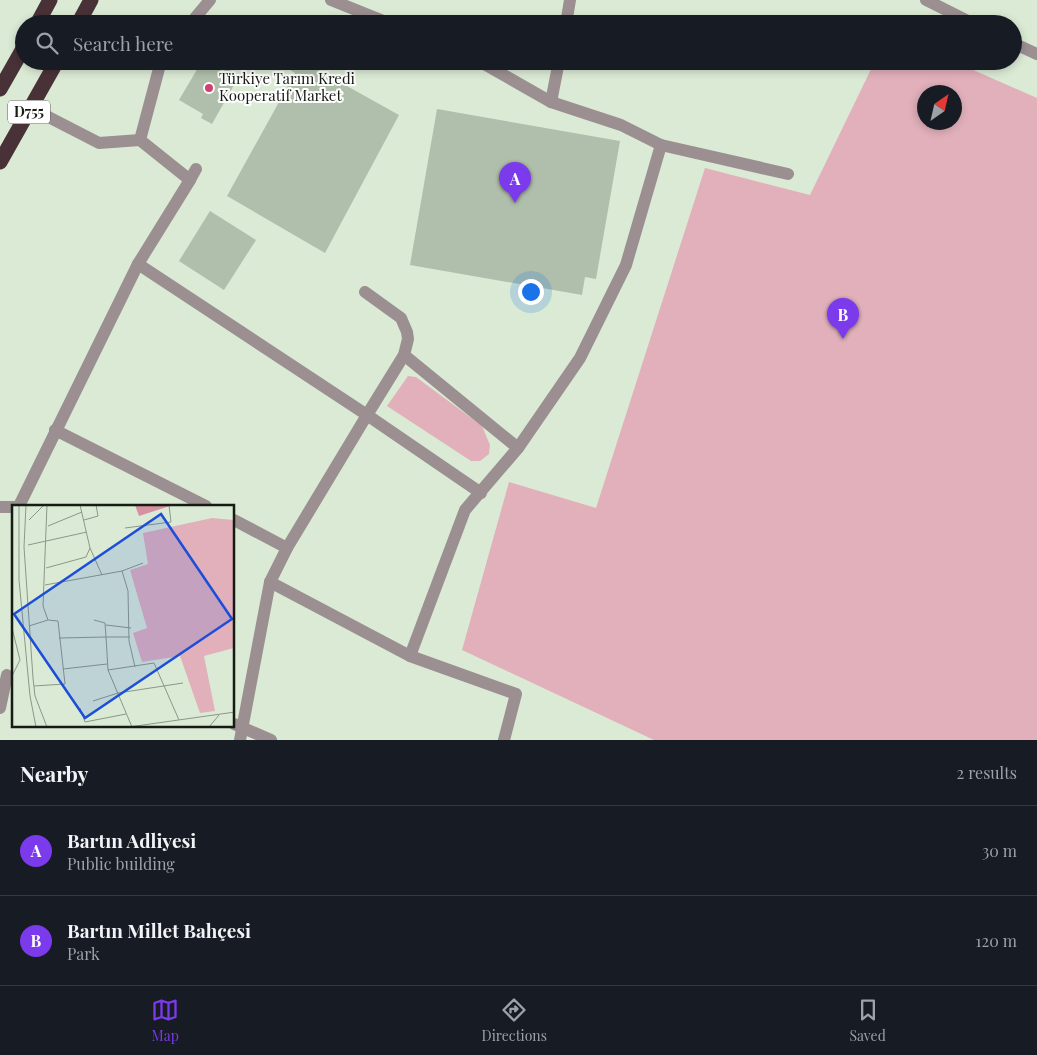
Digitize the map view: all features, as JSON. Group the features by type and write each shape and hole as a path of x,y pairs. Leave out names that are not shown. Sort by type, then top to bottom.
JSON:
{"highway":[{"path":"42,15 50,0"},
{"path":"83,15 91,0"},
{"name":"D755","path":"0,89 15,63"},
{"name":"D755","path":"0,162 52,70"}],"street":[{"path":"198,15 210,0"},
{"path":"331,0 368,15"},
{"path":"568,15 570,0"},
{"path":"926,0 956,15"},
{"path":"1022,47 1037,54"},
{"path":"140,140 159,70"},
{"path":"495,70 551,102 621,125 661,145 788,174"},
{"path":"551,102 557,70"},
{"path":"19,505 138,264 193,174 140,140 98,143 31,108"},
{"path":"410,656 466,510 518,448 580,358 626,265 661,145"},
{"path":"138,264 481,493"},
{"path":"240,740 238,725 270,582 287,548 404,355 408,339 401,318 366,292"},
{"path":"404,355 518,448"},
{"path":"56,429 204,505"},
{"path":"235,521 287,548"},
{"path":"270,582 410,656 516,694 504,740"},
{"path":"0,708 7,675"},
{"path":"238,725 271,740"}],"shaded area":[{"path":"871,70 973,70 1037,98 1037,740 654,740 462,650 509,482 596,508 705,168 810,195"},
{"path":"408,376 416,377 482,426 490,445 489,454 480,461 471,461 387,406"}],"building":[{"name":"Türkiye Tarım Kredi Kooperatif Market","path":"197,70 220,70 223,72 229,70 239,76 212,124 201,118 203,114 179,100"},
{"path":"290,70 318,70 399,115 325,253 227,196 295,73"},
{"path":"437,109 620,141 596,279 585,277 582,295 410,265"},
{"path":"210,211 256,240 224,290 179,261"}],"place":[{"name":"Türkiye Tarım Kredi Kooperatif Market","path":"209,88"},
{"name":"Bartın Adliyesi","path":"515,203"},
{"name":"Bartın Millet Bahçesi","path":"843,339"}]}
